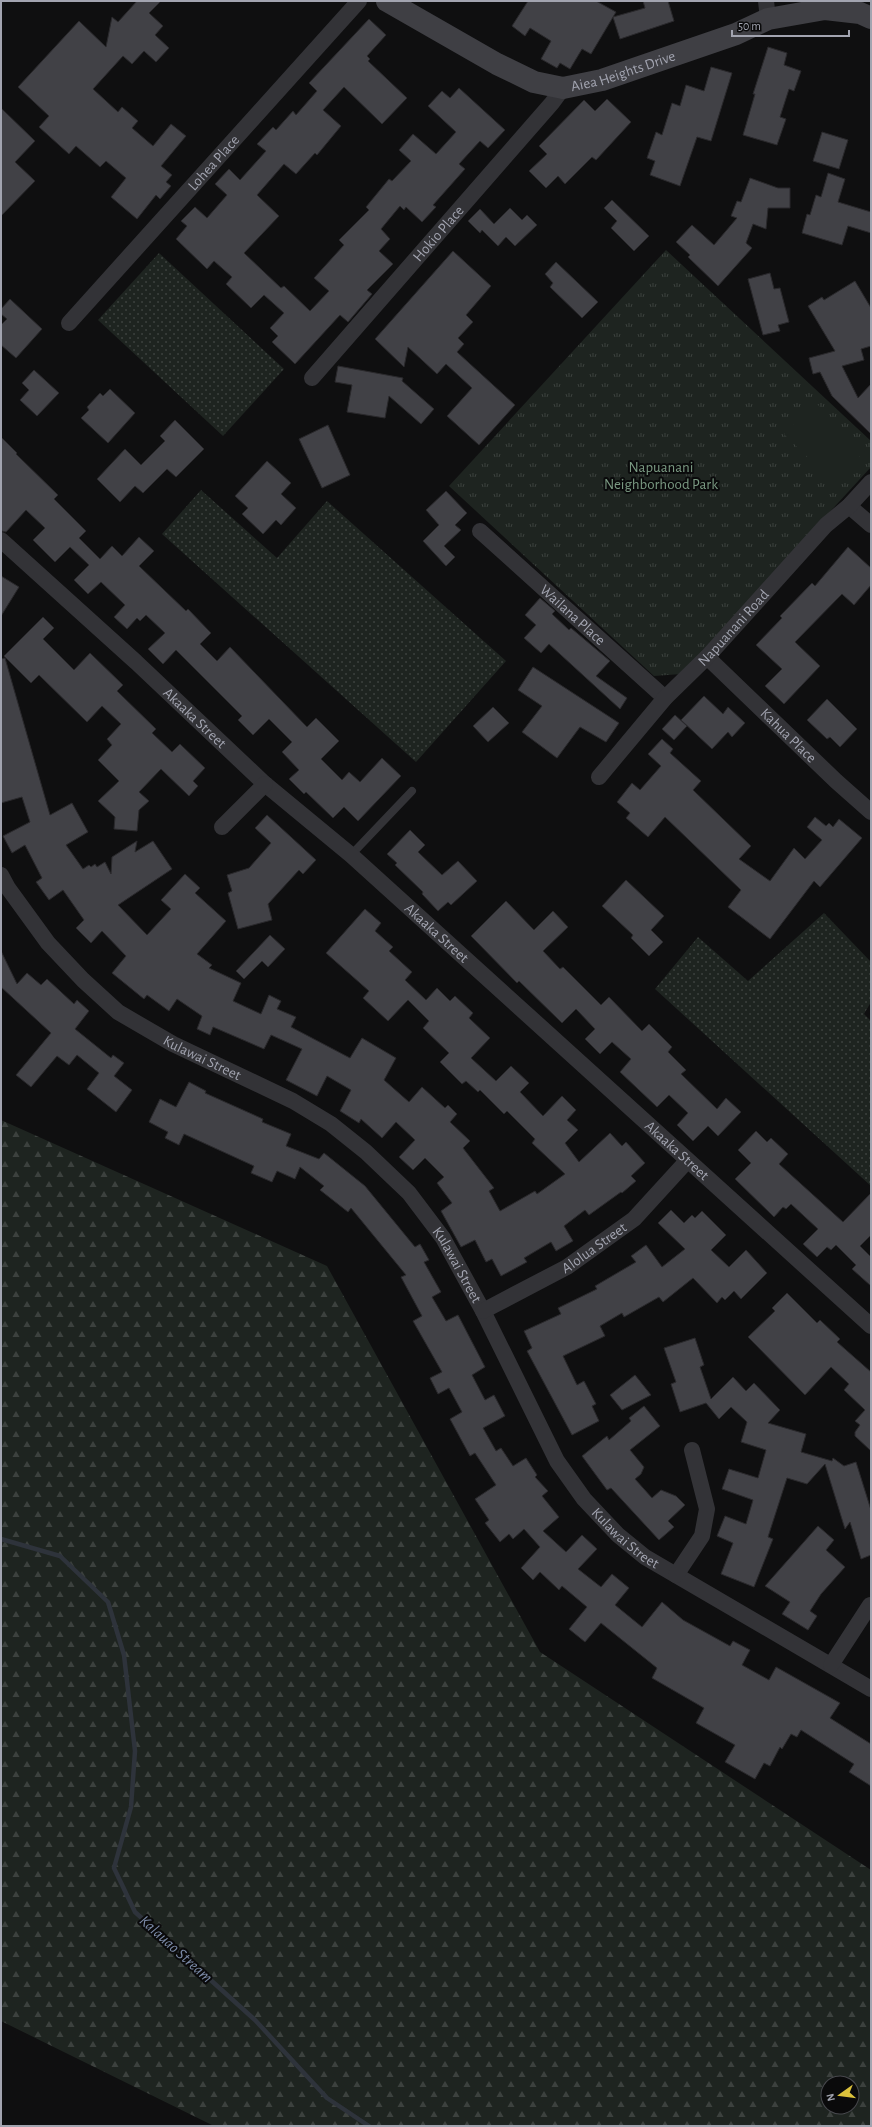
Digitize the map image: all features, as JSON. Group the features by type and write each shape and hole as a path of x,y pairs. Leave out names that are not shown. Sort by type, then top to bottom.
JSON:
{"street":[{"name":"Lohea Place","path":"69,323 359,1"},
{"name":"Aiea Heights Drive","path":"387,1 497,64 534,82 563,88 602,80 736,34 767,10 824,9 860,13 871,18"},
{"name":"Hokio Place","path":"312,378 552,103 563,88"},
{"name":"Napuanani Road","path":"599,777 665,698 708,657 826,525 849,506 871,482"},
{"path":"849,506 871,525"},
{"name":"Wailana Place","path":"480,531 665,698"},
{"name":"Akaaka Street","path":"1,540 136,662 265,784 351,855 871,1326"},
{"name":"Kahua Place","path":"708,657 836,781 871,812"},
{"path":"222,827 265,784"},
{"name":"Kulawai Street","path":"1,875 8,888 48,943 83,980 118,1012 173,1044 293,1101 331,1124 366,1152 410,1192 443,1238 483,1311 557,1461 584,1499 618,1535 646,1557 871,1689"},
{"name":"Alolua Street","path":"483,1311 567,1267 634,1219 688,1161"},
{"path":"676,1575 702,1536 707,1509 692,1450"},
{"path":"831,1665 870,1605"}],"lane":[{"path":"351,855 412,791"}],"green space":[{"name":"Napuanani Neighborhood Park","path":"666,250 871,441 871,467 681,674 654,676 449,486"},
{"path":"159,253 284,369 223,436 98,320"},
{"path":"815,402 865,451 834,483 784,434"},
{"path":"201,490 277,558 327,501 506,661 416,762 162,534"},
{"path":"824,913 871,962 871,1002 864,1014 871,1021 871,1186 655,989 698,937 748,981"},
{"path":"1,1120 327,1266 540,1652 871,1870 871,2126 214,2126 1,2021"}],"building":[{"path":"137,1 161,1 149,13 163,26 155,35 169,48 156,62 144,51 132,64 123,56 93,89 118,112 122,107 138,121 132,128 153,146 171,124 186,136 161,166 172,175 166,182 171,186 160,199 156,195 137,219 111,197 126,178 106,161 100,167 76,146 69,154 39,127 49,116 18,87 79,21 106,47 112,17 118,22"},
{"path":"528,1 596,1 616,12 591,54 582,49 570,69 560,63 557,68 541,59 551,41 530,28 525,36 512,26"},
{"path":"643,1 668,1 674,21 620,39 613,17 645,8"},
{"path":"369,19 386,35 367,56 370,59 368,61 407,98 382,124 344,87 323,110 341,126 317,155 315,153 296,174 284,164 257,195 279,216 244,253 281,288 284,286 310,311 329,291 314,278 344,245 339,240 369,210 366,207 389,179 392,181 411,161 399,150 413,134 436,154 456,132 428,106 442,91 450,98 459,88 505,130 488,148 480,141 459,164 465,169 433,205 436,207 422,222 406,207 404,210 400,206 381,229 390,239 379,251 393,264 367,290 372,294 348,322 340,315 295,364 272,342 278,336 270,328 284,313 264,295 251,308 226,284 232,277 214,261 207,269 176,239 187,226 181,221 195,207 207,218 227,195 215,184 229,169 240,180 266,151 257,144 273,127 276,130 293,111 296,115 317,91 309,83"},
{"path":"768,47 787,53 784,65 801,71 794,91 789,89 780,117 786,119 777,145 743,135 755,94 753,94"},
{"path":"711,67 732,73 711,141 697,137 680,186 650,175 655,161 647,158 656,132 662,135 672,103 680,106 686,85 704,91"},
{"path":"607,99 631,122 596,160 592,157 565,184 558,176 546,188 529,171 547,154 539,146 584,100 595,111"},
{"path":"1,108 35,141 15,162 35,181 1,216"},
{"path":"822,132 848,140 839,169 813,161"},
{"path":"828,173 845,179 838,202 871,212 871,233 848,226 842,245 802,233 807,214 810,215 816,195 821,197"},
{"path":"750,178 778,188 790,188 790,208 768,208 766,229 753,224 746,243 752,248 718,286 688,257 690,255 676,242 692,225 714,245 737,218 731,216 737,201 741,202"},
{"path":"612,200 649,236 634,251 611,228 617,221 604,208"},
{"path":"510,208 522,220 527,215 537,225 515,246 506,237 498,246 482,230 480,233 468,221 480,209 494,224"},
{"path":"453,251 491,286 466,315 473,322 458,338 464,344 457,352 515,405 479,445 447,416 472,388 446,364 437,374 408,347 404,367 375,339"},
{"path":"556,262 598,302 582,318 550,287 553,283 545,274"},
{"path":"770,273 774,289 780,288 789,322 778,325 780,331 763,335 748,279"},
{"path":"855,281 871,308 871,346 861,349 864,360 842,366 858,398 871,384 871,434 832,396 820,372 813,374 809,358 835,351 808,306 822,297 824,300"},
{"path":"10,299 42,329 16,358 1,345 1,325 7,319 1,314 1,309"},
{"path":"338,366 403,378 402,381 434,409 421,424 389,396 385,418 347,412 352,385 335,382"},
{"path":"34,370 59,393 37,416 20,400 29,390 22,383"},
{"path":"110,389 135,413 108,443 81,418 89,410 87,407 100,393 103,396"},
{"path":"175,420 204,449 176,477 167,469 143,493 135,486 120,502 97,479 125,449 141,465 165,441 160,436"},
{"path":"328,425 350,475 322,488 299,439"},
{"path":"1,437 17,453 16,454 58,495 54,499 86,531 79,538 100,559 112,546 122,556 139,537 154,551 139,566 186,611 188,609 211,633 200,644 217,661 230,647 307,727 316,718 339,741 321,759 342,780 349,772 360,782 382,758 401,776 358,821 344,807 333,818 306,792 304,794 289,779 299,770 282,752 292,742 269,719 253,735 238,720 242,716 176,650 163,664 148,649 165,633 146,615 140,621 137,618 127,629 114,617 125,605 101,582 88,594 74,580 89,565 70,547 55,562 33,540 45,528 26,510 6,532 1,531"},
{"path":"267,461 291,483 281,494 296,508 281,525 276,520 263,534 242,514 248,508 235,496"},
{"path":"446,491 467,513 455,525 461,530 444,546 455,557 446,566 423,541 439,525 426,510"},
{"path":"848,547 871,568 871,585 854,605 842,594 795,642 820,666 784,704 765,686 782,669 756,645 782,618 780,616 812,583 815,586"},
{"path":"1,576 19,587 1,616"},
{"path":"540,598 555,611 552,614 569,630 571,628 610,661 596,676 627,698 620,709 549,644 541,653 524,638 536,625 525,615"},
{"path":"43,617 54,628 43,639 74,670 90,653 123,685 117,691 156,729 152,733 172,752 180,744 205,768 193,781 198,786 189,796 161,769 139,792 149,801 139,810 137,831 114,829 115,817 98,801 119,781 98,760 112,745 107,739 121,724 102,706 87,722 39,675 31,683 4,656"},
{"path":"5,658 50,815 72,803 88,832 66,845 83,869 89,865 91,867 95,864 97,867 105,862 111,874 112,857 137,841 135,852 153,841 172,869 118,905 147,935 171,909 161,900 185,874 200,888 195,893 226,921 197,954 212,965 209,968 241,983 233,1001 261,1014 269,995 281,1001 277,1009 296,1017 291,1027 350,1058 362,1038 396,1058 384,1080 409,1102 422,1087 445,1108 448,1105 457,1114 450,1122 470,1141 463,1148 494,1188 489,1191 500,1211 535,1191 537,1194 565,1174 532,1143 535,1139 507,1111 504,1114 480,1090 478,1092 466,1081 462,1084 440,1062 449,1053 423,1028 429,1021 408,1000 388,1021 363,998 369,991 326,953 365,909 381,923 375,931 393,947 389,951 412,972 405,980 426,1000 437,988 450,1001 455,996 473,1013 469,1018 490,1038 471,1058 496,1081 511,1066 529,1083 520,1092 543,1116 562,1096 576,1110 567,1120 578,1130 565,1143 579,1162 610,1133 622,1146 626,1142 645,1163 631,1176 636,1181 622,1193 621,1192 589,1215 585,1210 564,1226 573,1241 556,1251 551,1242 524,1258 527,1262 501,1276 492,1259 486,1262 475,1240 461,1247 441,1211 452,1203 437,1183 444,1177 425,1158 413,1170 399,1157 415,1140 396,1122 382,1138 361,1119 359,1123 340,1111 351,1090 327,1076 317,1096 286,1080 302,1049 271,1035 264,1049 213,1027 210,1035 197,1029 202,1016 177,999 169,1011 147,995 144,999 112,973 126,956 102,931 91,943 76,928 84,920 63,890 49,900 36,882 42,878 25,845 12,853 3,836 30,822 22,797 1,803 1,659"},
{"path":"533,667 619,723 606,742 580,727 557,758 522,732 542,706 518,690"},
{"path":"704,696 723,714 728,707 745,723 732,737 728,732 712,749 681,720"},
{"path":"827,699 857,729 840,747 830,737 827,739 807,720"},
{"path":"493,707 509,723 488,742 473,726"},
{"path":"675,715 687,726 674,740 662,729"},
{"path":"662,739 673,749 670,753 701,781 693,790 751,846 739,859 770,881 794,848 805,859 822,840 807,827 815,817 826,826 829,823 833,827 839,819 862,838 820,887 814,881 770,939 728,907 741,890 665,817 648,837 626,818 630,813 617,802 632,783 640,790 661,766 648,754"},
{"path":"267,815 316,860 303,874 299,870 268,904 272,920 238,929 228,893 232,891 227,875 249,868 271,843 255,828"},
{"path":"410,830 425,845 418,852 442,875 458,861 477,881 451,905 448,902 438,911 422,894 423,892 395,865 397,863 387,854"},
{"path":"626,880 664,916 651,930 663,942 649,956 631,938 633,935 602,906"},
{"path":"506,901 534,930 553,911 568,927 543,951 560,969 563,967 601,1005 609,997 642,1031 649,1024 672,1047 668,1052 686,1070 681,1074 717,1109 726,1098 741,1112 718,1136 708,1126 693,1141 677,1125 688,1113 669,1095 657,1107 620,1072 631,1059 612,1042 600,1054 585,1039 595,1029 576,1009 562,1023 519,981 517,983 471,936"},
{"path":"270,935 285,949 268,967 262,961 244,979 236,971"},
{"path":"1,951 17,984 27,973 41,985 47,979 74,1004 77,1000 89,1011 75,1029 111,1058 113,1055 124,1063 114,1076 132,1090 116,1112 87,1089 99,1073 77,1055 69,1065 57,1056 31,1087 16,1075 51,1033 1,987"},
{"path":"189,1082 206,1091 205,1093 263,1119 262,1122 291,1134 286,1146 319,1159 324,1153 365,1186 415,1247 420,1244 429,1260 424,1262 441,1292 432,1297 446,1321 458,1315 485,1367 472,1375 485,1400 494,1395 505,1416 483,1428 496,1451 501,1448 513,1466 526,1458 537,1475 535,1477 548,1491 542,1496 559,1517 543,1531 566,1552 582,1535 597,1549 578,1569 601,1587 612,1574 629,1588 615,1605 642,1627 662,1602 683,1620 730,1646 733,1641 750,1650 742,1665 769,1680 776,1667 840,1703 830,1718 871,1744 871,1786 849,1772 854,1764 801,1730 797,1737 791,1734 782,1749 780,1747 770,1766 764,1763 755,1779 725,1762 735,1745 696,1723 704,1708 652,1678 657,1668 601,1623 585,1642 569,1629 587,1607 562,1586 559,1590 540,1572 533,1580 521,1568 540,1547 524,1529 513,1539 509,1534 500,1542 485,1523 489,1520 475,1499 496,1485 475,1453 470,1456 450,1419 462,1412 449,1388 438,1394 430,1378 442,1372 413,1321 422,1316 401,1277 406,1275 351,1208 348,1212 320,1190 324,1186 300,1167 295,1179 277,1171 272,1182 251,1173 254,1166 184,1134 179,1145 165,1138 168,1132 149,1122 160,1099 176,1107"},
{"path":"756,1131 767,1142 771,1138 788,1154 779,1164 843,1222 871,1193 871,1235 860,1246 871,1257 871,1286 852,1269 856,1265 836,1245 831,1250 827,1247 817,1257 803,1244 818,1229 791,1204 786,1209 783,1207 774,1217 735,1179 751,1163 738,1150"},
{"path":"671,1210 684,1223 692,1215 695,1218 702,1211 726,1235 711,1250 729,1267 746,1250 767,1273 741,1299 734,1291 725,1300 722,1297 717,1303 693,1278 663,1302 659,1297 624,1317 622,1313 600,1326 605,1336 563,1356 577,1385 584,1381 596,1404 592,1406 599,1421 572,1435 527,1351 532,1348 524,1331 561,1314 558,1308 597,1289 595,1286 636,1262 631,1256 646,1245 662,1267 685,1249 658,1223"},
{"path":"787,1293 817,1323 820,1320 840,1339 837,1342 871,1372 871,1451 855,1436 855,1432 860,1425 855,1421 865,1410 844,1390 849,1384 831,1367 805,1395 748,1337 775,1311 772,1308"},
{"path":"695,1338 704,1365 700,1367 711,1399 733,1377 746,1391 754,1383 780,1410 768,1423 806,1434 801,1452 832,1461 833,1458 844,1466 856,1462 871,1510 871,1555 861,1559 850,1522 845,1529 825,1464 807,1484 787,1478 768,1537 773,1539 754,1587 721,1574 733,1543 717,1536 725,1516 746,1524 753,1500 722,1489 729,1469 758,1478 766,1450 741,1442 747,1422 731,1407 719,1419 706,1403 680,1412 671,1384 676,1382 664,1348"},
{"path":"635,1375 651,1395 622,1410 610,1395"},
{"path":"644,1406 660,1426 630,1450 644,1467 641,1474 635,1479 652,1498 661,1490 676,1496 685,1505 668,1521 674,1527 659,1540 611,1488 607,1490 582,1456 607,1436 609,1440 631,1421 629,1418"},
{"path":"818,1526 834,1540 826,1550 845,1567 821,1594 810,1611 817,1616 808,1630 782,1614 790,1602 765,1586"}],"waterway":[{"name":"Kalauao Stream","path":"1,1539 60,1556 108,1602 124,1655 135,1751 131,1807 114,1868 135,1912 255,2020 327,2098 369,2126"}]}
